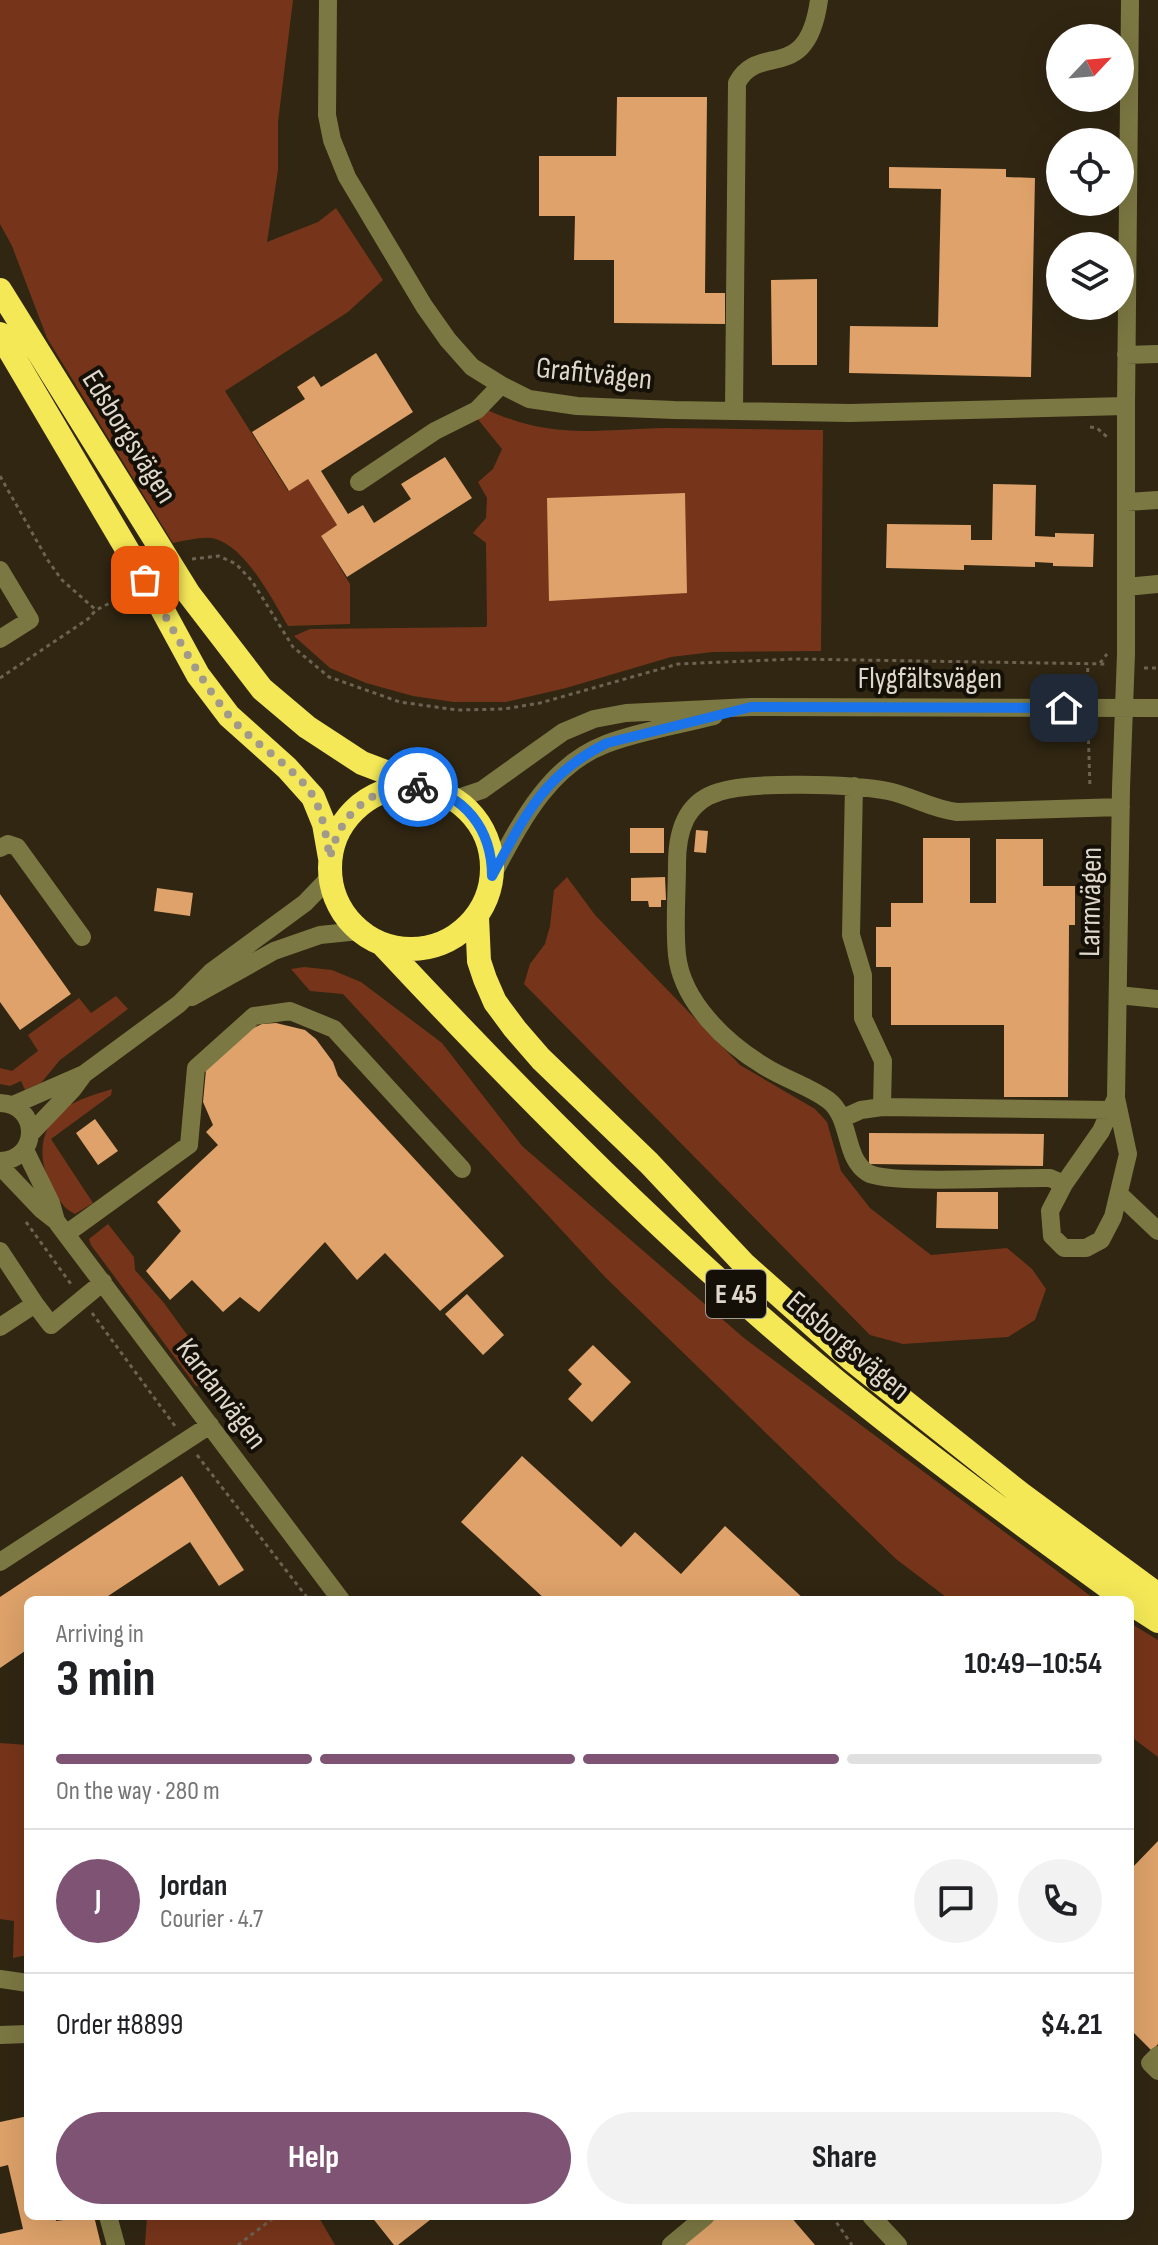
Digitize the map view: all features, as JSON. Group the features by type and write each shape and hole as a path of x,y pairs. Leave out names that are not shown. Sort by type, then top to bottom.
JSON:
{"highway":[{"name":"Edsborgsvägen","path":"0,290 189,594 262,689 307,727 362,763 428,788"},
{"name":"Edsborgsvägen","path":"0,334 198,675 229,716 287,768 313,797 324,824 330,868"},
{"name":"E 45","path":"401,787 428,788 455,799 467,808 484,832 492,861 492,876 477,917 454,938 414,950 383,945 359,931 340,907 330,868 333,845 345,821 364,801 401,787"},
{"name":"Edsborgsvägen","path":"477,917 479,961 495,1002 508,1020 541,1059 649,1163 744,1264 851,1359 1021,1494 1158,1595"},
{"name":"Edsborgsvägen","path":"383,945 505,1074 725,1284 848,1390 1006,1513 1120,1596"},
{"name":"Edsborgsvägen","path":"1134,1606 1158,1621"}],"street":[{"name":"Grafitvägen","path":"328,0 327,115 332,140 347,177 424,306 448,340 472,367 501,385 529,399 577,406 850,413 1126,406"},
{"path":"734,411 737,83 741,74 750,68 789,57 802,48 809,36 819,0"},
{"path":"1125,708 1130,0"},
{"path":"1126,355 1158,354"},
{"path":"359,482 435,431 477,410 501,385"},
{"path":"1127,502 1158,500"},
{"path":"0,570 30,620 0,639"},
{"path":"1126,587 1158,584"},
{"name":"Flygfältsvägen","path":"492,876 540,794 560,773 589,752 607,743 751,707"},
{"name":"Flygfältsvägen","path":"455,799 482,790 563,732 594,719 626,713 751,707 1158,708"},
{"name":"Larmvägen","path":"1114,1104 1101,1131 1064,1184 1050,1211 1052,1236 1064,1248 1086,1248 1101,1240 1120,1195 1128,1154 1114,1104 1125,708"},
{"path":"1064,1184 1050,1178 908,1178 869,1173 859,1164 843,1118 830,1101 763,1066 735,1045 697,1005 685,983 677,956 677,842 685,818 696,804 715,793 738,787 854,786 891,792 935,809 957,812 1121,807"},
{"path":"854,786 851,935 863,975 863,1018 883,1061 882,1107"},
{"path":"0,848 8,844 17,847 82,937"},
{"path":"0,1163 16,1158 84,1074 179,1004 211,972 305,903 330,868"},
{"path":"179,1004 274,951 320,935 359,931"},
{"path":"1118,995 1158,999"},
{"path":"61,1227 189,1145 196,1068 254,1016 290,1011 334,1029 462,1169"},
{"path":"4,1103 84,1074"},
{"name":"Kardanvägen","path":"4,1103 27,1116 28,1141 61,1227"},
{"path":"843,1118 861,1110 882,1107 1114,1104"},
{"name":"Kardanvägen","path":"0,1163 61,1227 333,1596"},
{"path":"1120,1195 1158,1231"},
{"path":"0,1251 51,1325 103,1282"},
{"path":"0,1327 35,1304"},
{"path":"0,1562 210,1425"},
{"path":"0,1979 24,1982"},
{"path":"0,2035 24,2034"},
{"path":"1158,2055 1150,2063 1158,2071"},
{"path":"109,2220 116,2245"},
{"path":"671,2245 701,2220"},
{"path":"875,2220 898,2245"}],"path":[{"path":"0,476 62,580 96,610"},
{"path":"184,562 197,557 219,556 236,564 252,581 293,647 329,677 400,702 457,710 504,709 540,703 678,664 795,659 1158,668"},
{"path":"0,678 88,619 96,610 133,591"},
{"path":"1088,664 1091,808"},
{"path":"18,1211 186,1442 306,1596"},
{"path":"238,2245 271,2220"},
{"path":"835,2220 852,2245"}],"shaded area":[{"path":"0,0 293,0 278,122 278,170 267,242 318,222 336,208 383,280 348,312 225,391 288,491 308,479 337,525 321,536 350,584 350,624 288,626 256,574 235,550 211,538 173,543 47,338 12,246 0,224"},
{"path":"485,409 533,426 575,431 667,428 823,430 821,651 713,652 671,657 506,702 454,702 413,696 366,683 330,668 294,636 310,629 486,627 486,543 473,533 486,518 487,498 478,482 493,469 502,449 476,417"},
{"path":"567,877 595,915 740,1065 815,1109 827,1122 841,1171 870,1208 931,1255 1007,1248 1032,1269 1046,1289 1035,1320 1008,1337 903,1344 870,1335 524,984 530,964 545,944 554,890"},
{"path":"291,969 332,970 361,982 442,1043 522,1146 744,1338 1091,1596 945,1596 896,1559 605,1277 343,994 310,991"},
{"path":"116,996 128,1009 60,1060 41,1083 25,1090 21,1081 10,1086 0,1084 0,1068 12,1071 38,1051 28,1035 79,998 91,1013"},
{"path":"112,1089 111,1095 51,1139 93,1203 75,1214 59,1200 45,1171 42,1151 46,1131 65,1108"},
{"path":"108,1224 134,1257 135,1270 164,1303 220,1380 212,1385 196,1386 91,1245 89,1239"},
{"path":"1134,1625 1158,1640 1158,1757 1134,1739"},
{"path":"0,1743 24,1745 24,1956 13,1958 14,1921 0,1919"},
{"path":"147,2220 320,2220 335,2245 145,2245"}],"building":[{"path":"617,97 707,97 705,293 725,293 725,324 614,323 614,260 574,260 575,216 539,216 539,156 616,156"},
{"path":"889,167 1006,169 1006,177 1035,178 1031,377 849,373 850,326 938,327 941,189 889,188"},
{"path":"817,279 817,365 772,365 771,280"},
{"path":"376,353 413,412 321,471 348,514 363,505 374,523 411,499 401,484 445,457 472,498 347,577 321,536 337,525 308,479 289,491 252,432 305,399 297,387 314,376 321,387"},
{"path":"993,484 1036,485 1035,536 1094,534 1093,567 1053,566 1053,563 1035,562 1035,567 964,565 964,570 886,568 887,524 971,525 971,540 992,540"},
{"path":"685,493 687,593 549,601 547,498"},
{"path":"630,828 664,828 664,853 630,853"},
{"path":"696,830 708,831 706,853 694,852"},
{"path":"923,838 970,838 970,903 996,903 996,839 1043,839 1043,886 1075,886 1075,925 1069,925 1068,1097 1004,1097 1004,1025 891,1025 891,967 876,967 876,927 891,927 891,903 923,903"},
{"path":"665,877 666,900 661,900 661,907 649,907 648,901 631,901 631,878"},
{"path":"157,888 193,893 190,916 154,911"},
{"path":"0,894 71,994 20,1030 0,1002"},
{"path":"276,1023 305,1030 316,1039 333,1062 338,1076 504,1256 440,1311 385,1253 357,1280 325,1242 259,1312 240,1297 223,1312 192,1280 170,1300 146,1271 181,1231 157,1202 218,1145 206,1132 213,1125 203,1102 206,1070 249,1030 262,1024"},
{"path":"95,1119 118,1151 98,1165 76,1133"},
{"path":"869,1133 1044,1134 1043,1166 869,1164"},
{"path":"937,1192 998,1192 998,1229 936,1228"},
{"path":"467,1294 504,1335 483,1355 445,1314"},
{"path":"593,1345 631,1382 592,1422 568,1399 582,1384 568,1370"},
{"path":"522,1456 621,1547 635,1532 681,1574 725,1526 801,1596 542,1596 461,1522"},
{"path":"182,1476 244,1570 219,1586 190,1542 108,1596 24,1596 24,1652 0,1668 0,1597"},
{"path":"1158,1841 1158,2044 1152,2051 1134,2033 1134,1866"},
{"path":"24,2117 24,2220 95,2220 101,2245 0,2245 0,2234 23,2229 8,2165 0,2167 0,2122"},
{"path":"374,2220 430,2220 398,2245 394,2245"},
{"path":"713,2220 793,2220 815,2245 684,2245"}],"way so far":[{"path":"145,580 198,675 229,716 287,768 313,797 324,824 330,858 338,832 353,810 364,801 388,790 418,787"}],"route":[{"path":"418,787 442,792 455,799 477,819 490,846 492,876 540,794 560,773 607,743 751,707 1064,708"}]}
